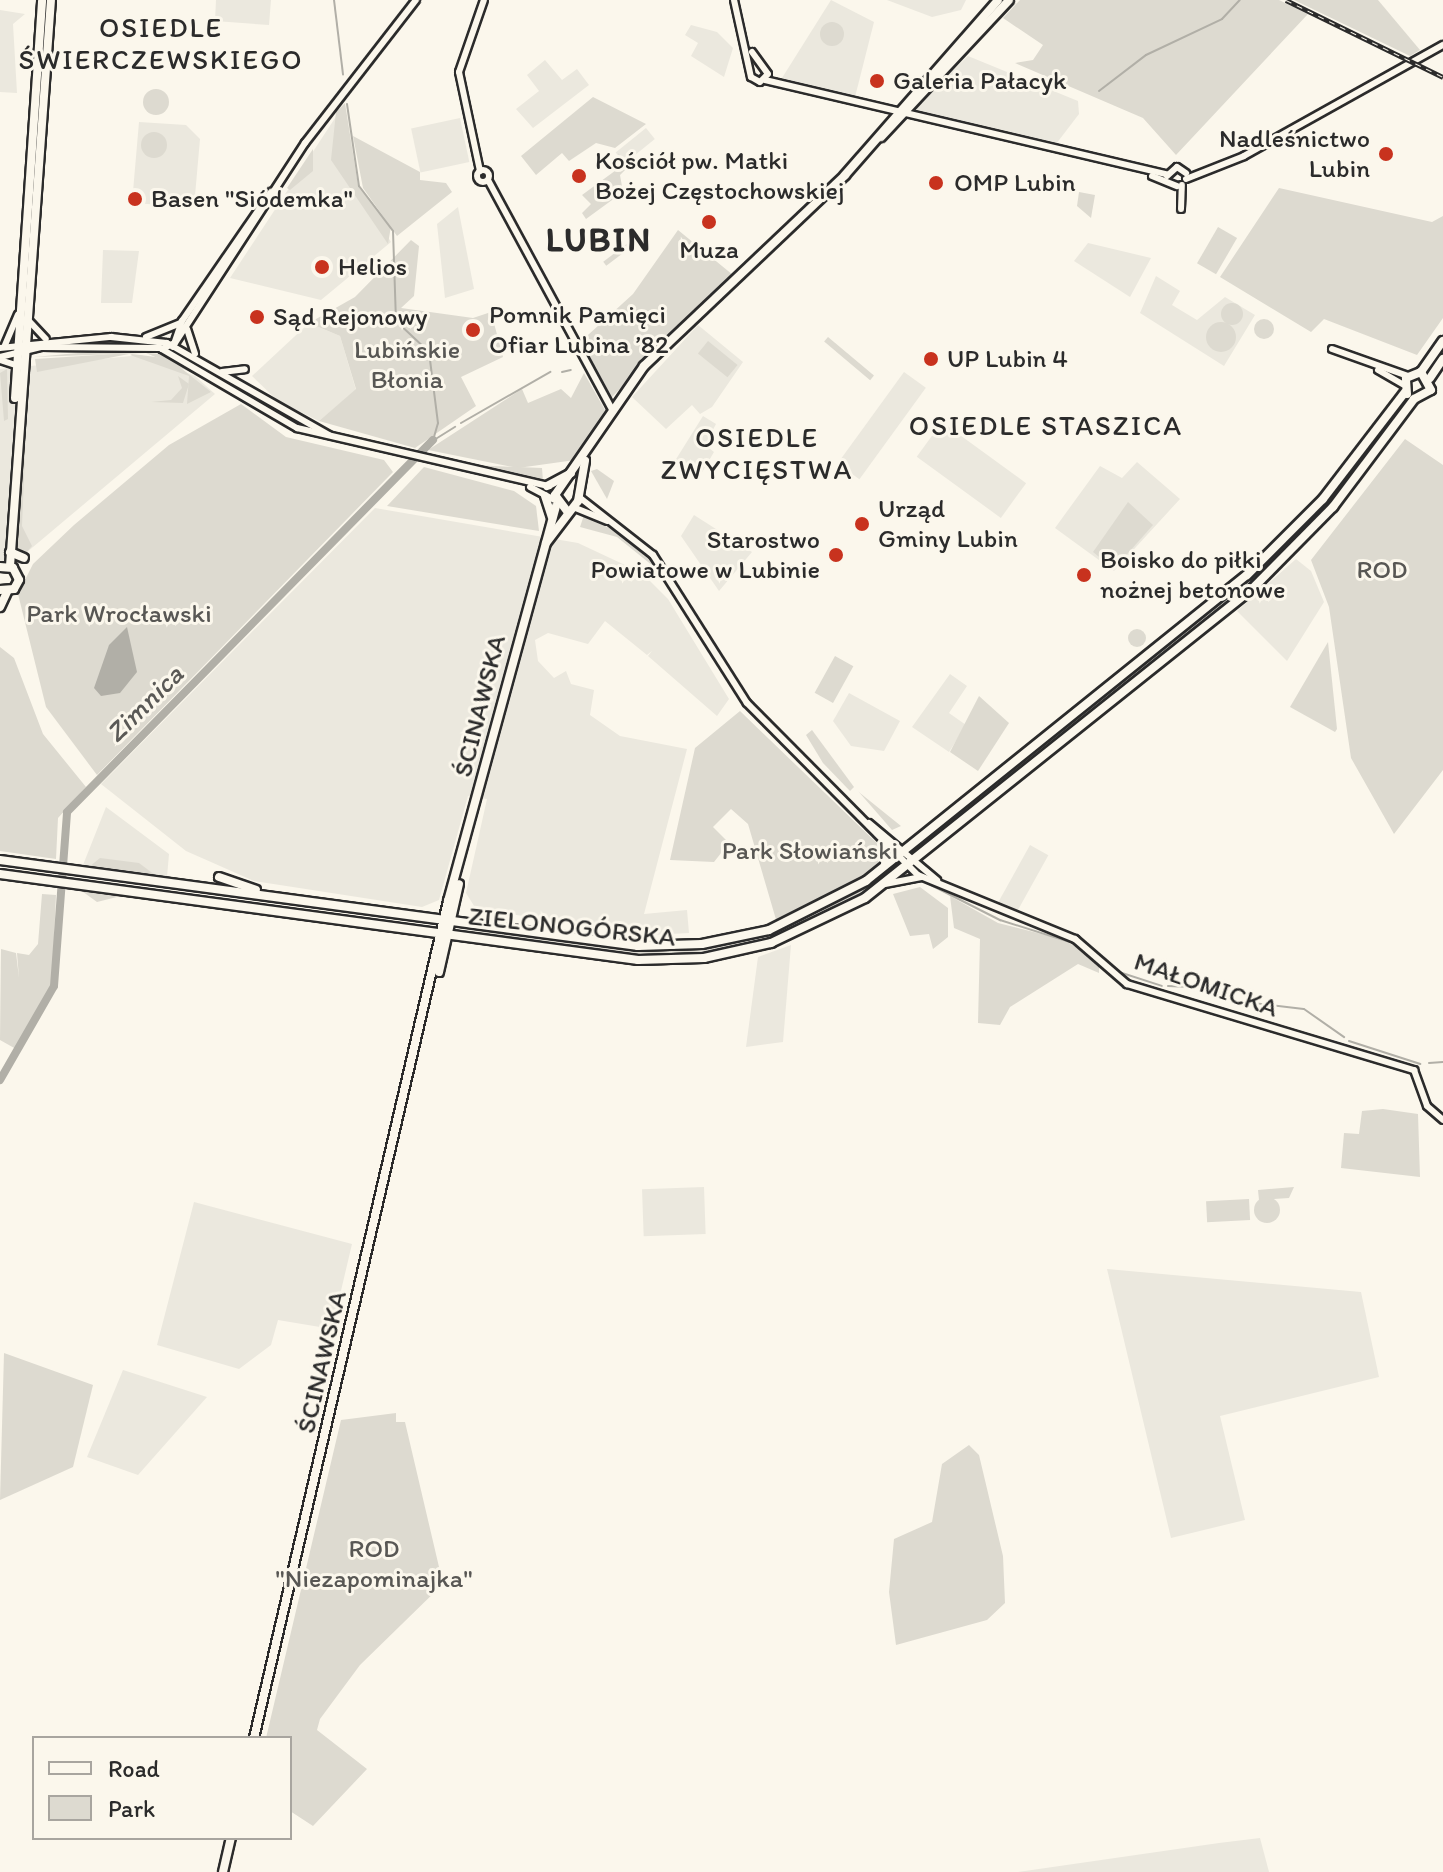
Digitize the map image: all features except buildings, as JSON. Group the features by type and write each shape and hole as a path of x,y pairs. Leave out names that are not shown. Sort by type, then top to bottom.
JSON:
{"main road":[{"path":"23,310 42,0"},
{"path":"5,566 10,552 20,346 51,0"},
{"path":"899,115 998,0"},
{"path":"552,517 546,491 575,470 585,458 613,411 653,355 868,148 1009,0"},
{"path":"1414,399 1406,384 1421,372 1443,341"},
{"path":"17,415 15,365 20,346"},
{"path":"1421,372 1430,378 1443,359"},
{"name":"ZIELONOGÓRSKA","path":"0,874 638,960 704,958 796,934 882,885 1273,570 1341,498 1414,399 1428,395 1430,378"},
{"name":"ZIELONOGÓRSKA","path":"0,860 638,946 718,942 810,914 883,867 1253,570 1323,499 1406,384"},
{"path":"564,486 578,494 585,458"},
{"name":"ŚCINAWSKA","path":"254,1736 458,879 555,503 575,470"},
{"name":"ŚCINAWSKA","path":"546,543 578,494"},
{"path":"555,503 570,509"},
{"path":"5,566 10,535"},
{"path":"10,552 24,558"},
{"path":"0,607 3,591 19,580 5,566"},
{"path":"219,877 271,896"},
{"path":"425,917 452,903 479,924"},
{"path":"424,930 440,953 468,936"},
{"path":"223,1872 231,1840"}],"street":[{"path":"162,349 172,345 273,190 416,0"},
{"path":"484,0 459,72 480,171 479,180 488,180 536,260 589,378 613,411"},
{"path":"734,0 756,66 766,77 782,85 1183,181 1443,48"},
{"path":"756,66 752,79 766,77"},
{"path":"1168,177 1177,167 1183,181 1181,208"},
{"path":"23,310 32,330 53,340"},
{"path":"2,347 23,310"},
{"path":"142,338 185,323"},
{"path":"185,323 186,342 197,356"},
{"path":"0,359 20,346 53,340 142,338 172,345 197,356 332,436"},
{"path":"172,345 176,353"},
{"path":"2,347 162,349 176,353 284,422 546,491 564,486"},
{"path":"1332,349 1406,384"},
{"path":"0,359 15,365"},
{"path":"222,372 245,369"},
{"path":"546,491 555,503"},
{"path":"578,494 658,562 747,703 910,863"},
{"path":"570,509 614,524"},
{"path":"866,821 885,842 901,853"},
{"path":"883,867 885,842"},
{"name":"MAŁOMICKA","path":"910,863 921,877 1079,941 1127,984 1414,1070 1427,1106 1443,1120"},
{"name":"MAŁOMICKA","path":"910,863 945,886"},
{"path":"882,885 921,877"}],"shaded area":[{"path":"216,0 271,0 269,25 215,21"},
{"path":"831,0 874,22 855,97 782,78"},
{"path":"887,0 966,0 961,10 932,17"},
{"path":"0,10 25,14 13,24 17,93 0,92"},
{"path":"691,25 717,32 733,48 724,77 691,56 698,43 685,35"},
{"path":"968,56 1078,101 1079,114 1053,148 917,114 917,105"},
{"path":"545,60 562,80 577,69 589,85 533,128 516,109 539,91 527,75"},
{"path":"341,109 354,183 391,242 321,300 230,278"},
{"path":"460,118 469,162 420,172 411,128"},
{"path":"139,122 186,125 200,139 194,207 132,203"},
{"path":"646,128 655,139 625,163 616,153"},
{"path":"458,207 474,289 445,298 437,224"},
{"path":"1088,243 1151,258 1130,297 1074,261"},
{"path":"103,250 139,251 132,303 101,303"},
{"path":"1156,276 1180,291 1172,305 1197,320 1225,297 1255,315 1224,366 1140,313"},
{"path":"309,323 340,336 356,390 319,421 278,401 252,376"},
{"path":"698,325 743,362 712,407 700,414 692,405 666,429 632,397"},
{"path":"141,355 195,376 215,394 14,563 0,563 0,369"},
{"path":"904,372 926,388 859,479 838,463"},
{"path":"703,416 716,424 705,445 714,452 698,479 673,464"},
{"path":"942,422 1026,483 1001,518 917,457"},
{"path":"1137,462 1180,499 1114,571 1055,528 1100,466 1122,478"},
{"path":"375,508 578,543 642,573 668,599 729,699 717,716 648,656 652,651 647,655 605,621 588,644 548,633 535,640 538,661 554,678 566,671 571,684 594,690 590,715 620,736 687,749 644,914 687,910 689,933 653,935 476,909 466,893 487,799 468,796 439,900 422,907 254,881 186,851 101,784"},
{"path":"694,515 752,552 719,591 681,536"},
{"path":"1296,559 1311,571 1324,602 1287,661 1237,611"},
{"path":"127,627 137,672 120,693 101,696 94,688 109,645"},
{"path":"950,674 967,686 949,713 966,725 949,752 912,727"},
{"path":"849,693 900,721 884,751 851,746 833,721"},
{"path":"106,807 169,854 167,877 83,865"},
{"path":"1030,845 1048,855 1014,917 996,907"},
{"path":"791,945 783,1042 746,1047 758,957"},
{"path":"704,1187 706,1234 644,1236 642,1189"},
{"path":"194,1202 352,1244 332,1329 278,1320 271,1345 239,1369 157,1345"},
{"path":"1107,1269 1361,1292 1379,1377 1220,1416 1245,1520 1171,1538"},
{"path":"123,1370 207,1397 138,1475 87,1457"},
{"path":"1260,1838 1269,1872 1018,1872 1219,1843"}],"green space":[{"path":"1020,0 1279,0 1308,14 1176,155 1143,118 1015,63 1033,60 1043,45 1003,18"},
{"path":"1294,0 1378,0 1420,50 1410,56"},
{"path":"832,22 843,29 844,34 837,45 832,46 821,39 820,34 827,23"},
{"path":"156,89 166,92 169,102 166,112 156,115 146,112 143,102 146,92"},
{"path":"593,97 646,124 615,148 596,143 569,161 562,153 536,175 521,156"},
{"path":"345,103 358,185 391,226 388,244 331,160 336,112"},
{"path":"154,132 163,136 167,145 163,154 154,158 145,154 141,145 145,136"},
{"path":"353,136 420,172 420,180 446,183 452,192 397,236 363,188"},
{"path":"313,149 313,171 290,190 287,188"},
{"path":"618,153 629,166 620,175 623,192 586,219 582,213 591,204 582,195 623,165"},
{"path":"1279,188 1432,222 1443,216 1443,318 1417,355 1324,319 1311,332 1220,277"},
{"path":"1079,192 1095,195 1091,218 1077,206"},
{"path":"1218,227 1237,238 1216,274 1197,263"},
{"path":"648,228 651,232 606,266 603,262"},
{"path":"678,230 733,275 609,400 577,345 633,294"},
{"name":"Lubińskie Błonia","path":"411,240 419,246 414,296 401,308 473,318 491,312 503,357 461,377 476,406 415,448 319,421 356,389 340,336 309,323 355,297"},
{"path":"1232,303 1240,306 1243,314 1240,322 1232,325 1224,322 1221,314 1224,306"},
{"path":"1264,319 1271,322 1274,329 1271,336 1264,339 1257,336 1254,329 1257,322"},
{"path":"1221,322 1231,327 1236,337 1231,347 1221,352 1211,347 1206,337 1211,327"},
{"path":"828,337 874,376 870,380 824,342"},
{"path":"708,341 738,365 727,377 698,353"},
{"path":"111,350 160,354 211,381 146,353 34,357"},
{"path":"113,354 129,354 37,372 35,359"},
{"path":"130,355 156,357 176,364 211,392 187,404 189,376"},
{"path":"29,359 22,526 32,546 25,554 15,553 14,536"},
{"path":"7,369 8,419 4,421 0,373"},
{"path":"584,373 605,410 575,460 518,468 428,450 522,389 528,403 561,389 571,398"},
{"path":"178,376 189,384 183,403 151,402 171,400 182,388"},
{"name":"Park Wrocławski","path":"241,404 286,437 384,460 393,472 97,775 46,707 18,594 33,564 74,525 169,445"},
{"name":"ROD","path":"1405,439 1443,465 1443,770 1394,834 1351,758 1329,607 1311,560"},
{"path":"471,465 542,468 543,481 516,473"},
{"path":"424,467 514,491 536,506 539,531 387,506"},
{"path":"597,469 614,481 607,499 591,471"},
{"path":"1128,502 1153,525 1114,569 1093,552"},
{"path":"584,515 617,532 653,563 699,635 653,566 617,537 580,527"},
{"path":"1283,545 1288,551 1242,592 923,846"},
{"path":"1137,629 1146,638 1137,647 1128,638"},
{"path":"1328,642 1337,729 1335,732 1290,707"},
{"path":"0,647 14,658 43,734 86,787 58,818 56,859 0,851"},
{"path":"835,656 853,666 833,703 815,693"},
{"path":"979,696 1009,723 978,771 950,752"},
{"name":"Park Słowiański","path":"740,711 883,849 877,866 840,893 777,923 748,824 731,809 713,827 729,843 714,862 670,860 695,748"},
{"path":"812,730 854,787 850,791 823,763 806,735"},
{"path":"858,791 860,793 901,826 892,830"},
{"path":"100,858 139,863 155,875 89,867"},
{"path":"898,865 832,915 754,946 701,955 639,957 455,928 652,950 722,944 812,917"},
{"path":"920,887 948,908 948,937 933,949 929,934 910,936 893,894"},
{"path":"79,889 125,894 125,895 97,902"},
{"path":"42,894 56,895 52,985 16,1049 0,1040 1,949 16,953 19,978 17,953 29,955 38,944"},
{"path":"950,896 998,923 1065,940 1099,962 1099,973 1078,964 1010,1007 1000,1025 978,1023 980,939 954,928"},
{"path":"1383,1109 1418,1114 1420,1177 1341,1168 1344,1133 1359,1134 1362,1111"},
{"path":"1294,1187 1289,1198 1259,1200 1258,1190"},
{"path":"1267,1197 1276,1201 1280,1210 1276,1219 1267,1223 1258,1219 1254,1210 1258,1201"},
{"path":"1249,1199 1250,1220 1207,1222 1206,1201"},
{"path":"4,1353 93,1385 73,1467 0,1500"},
{"name":"ROD \"Niezapominajka\"","path":"396,1413 396,1422 405,1422 443,1584 360,1665 320,1719 317,1730 367,1769 313,1826 292,1812 292,1736 266,1736 341,1420"},
{"path":"969,1445 979,1455 1003,1556 1005,1603 987,1620 896,1645 889,1592 894,1539 932,1522 942,1464"}],"waterway":[{"path":"334,0 343,74"},
{"name":"Zimnica","path":"1099,91 1146,55 1222,19 1240,0"},
{"path":"347,104 359,186 393,231 396,321 429,352 438,423 433,440"},
{"name":"Zimnica","path":"562,372 571,370"},
{"name":"Zimnica","path":"461,423 550,372"},
{"name":"Zimnica","path":"434,440 455,427"},
{"name":"Zimnica","path":"0,1080 54,986 67,812 433,440"},
{"path":"921,880 1000,920 1076,944"},
{"path":"1119,972 1162,986"},
{"path":"1168,986 1214,988"},
{"path":"1253,1003 1304,1009 1344,1037"},
{"path":"1349,1041 1420,1064"},
{"path":"1429,1063 1443,1062"}],"railway":[{"path":"1286,0 1443,77"}],"place":[{"name":"Galeria Pałacyk","path":"877,81"},
{"name":"Nadleśnictwo Lubin","path":"1386,154"},
{"name":"Kościół pw. Matki Bożej Częstochowskiej","path":"579,176"},
{"name":"OMP Lubin","path":"936,183"},
{"name":"Basen \"Siódemka\"","path":"135,199"},
{"name":"Muza","path":"709,222"},
{"name":"Helios","path":"322,267"},
{"name":"Sąd Rejonowy","path":"257,317"},
{"name":"Pomnik Pamięci Ofiar Lubina ’82","path":"473,330"},
{"name":"UP Lubin 4","path":"931,359"},
{"name":"Urząd Gminy Lubin","path":"862,524"},
{"name":"Starostwo Powiatowe w Lubinie","path":"836,555"},
{"name":"Boisko do piłki nożnej betonowe","path":"1084,575"}],"district":[{"name":"OSIEDLE ŚWIERCZEWSKIEGO","path":"161,43"},
{"name":"LUBIN","path":"599,240"},
{"name":"OSIEDLE STASZICA","path":"1046,425"},
{"name":"OSIEDLE ZWYCIĘSTWA","path":"757,453"}]}
